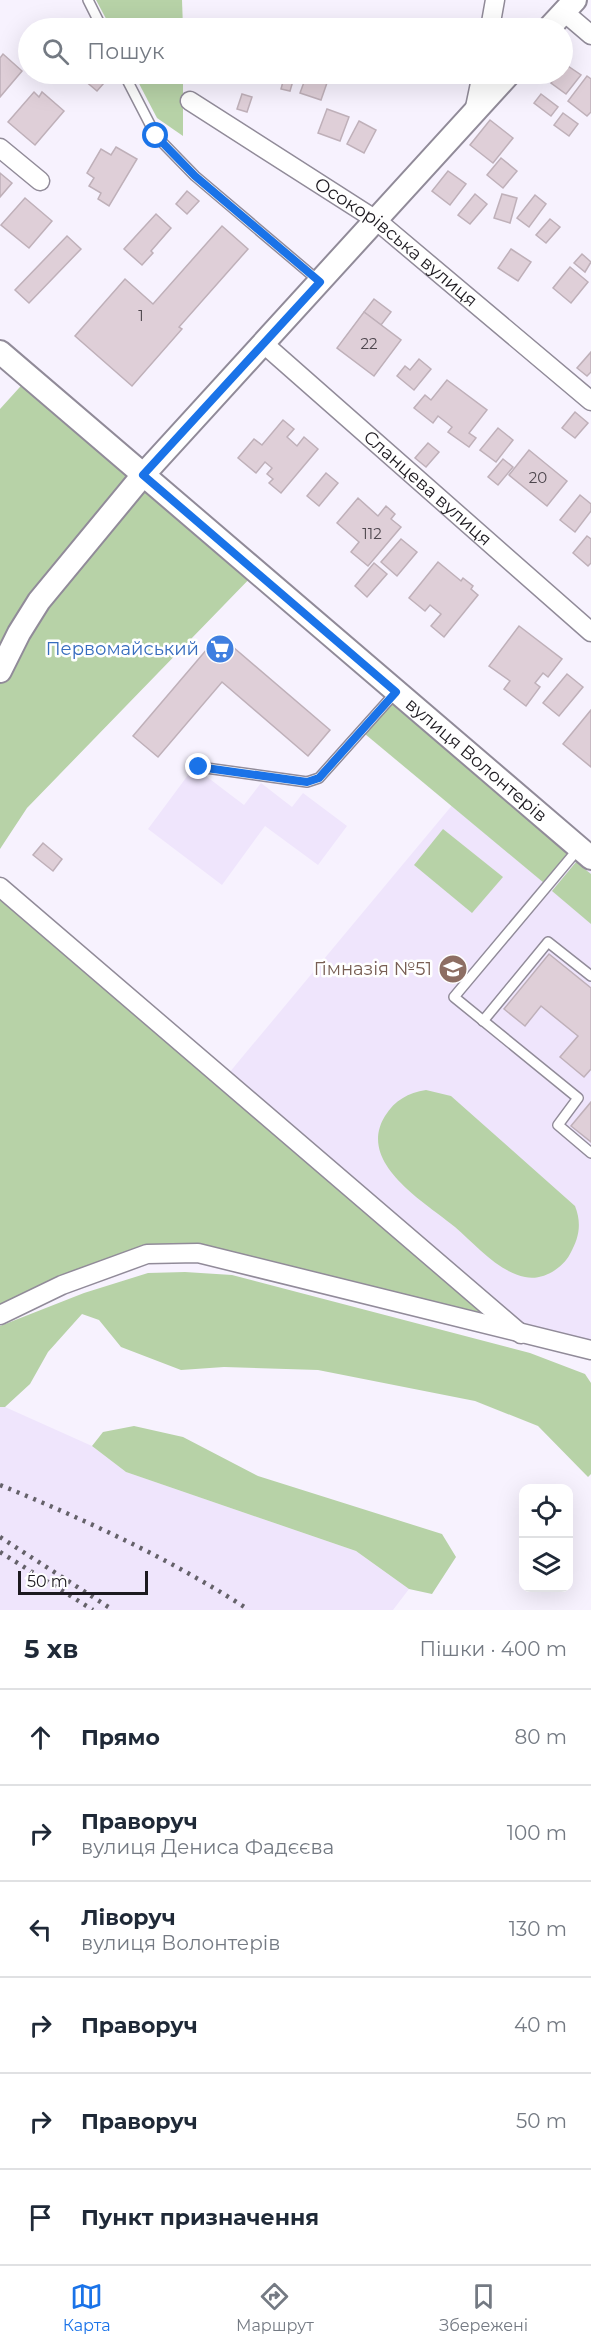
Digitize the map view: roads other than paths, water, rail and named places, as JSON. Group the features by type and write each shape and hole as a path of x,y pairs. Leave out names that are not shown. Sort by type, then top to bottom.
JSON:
{"street":[{"path":"492,18 495,0"},
{"path":"573,22 591,35"},
{"path":"474,112 480,84"},
{"path":"0,671 19,633 39,601 143,475 500,84"},
{"name":"Осокорівська вулиця","path":"190,101 376,220 591,401"},
{"path":"0,147 40,181"},
{"name":"Сланцева вулиця","path":"264,344 591,632"},
{"name":"вулиця Волонтерів","path":"0,352 585,853"},
{"path":"0,887 521,1334"},
{"path":"0,1315 62,1285 147,1254 198,1253 591,1350"}],"lane":[{"path":"88,0 97,18"},
{"path":"129,84 156,136 195,176 320,282"},
{"path":"199,767 307,782 319,778 396,692"},
{"path":"585,853 454,997 578,1098 558,1125 591,1153"},
{"path":"483,1021 548,942 591,976"}],"railway":[{"path":"0,1485 64,1512 159,1557 249,1610"},
{"path":"0,1537 113,1610"},
{"path":"0,1552 93,1610"}],"place":[{"name":"Первомайський","path":"220,649"},
{"name":"Гімназія №51","path":"453,969"}]}
